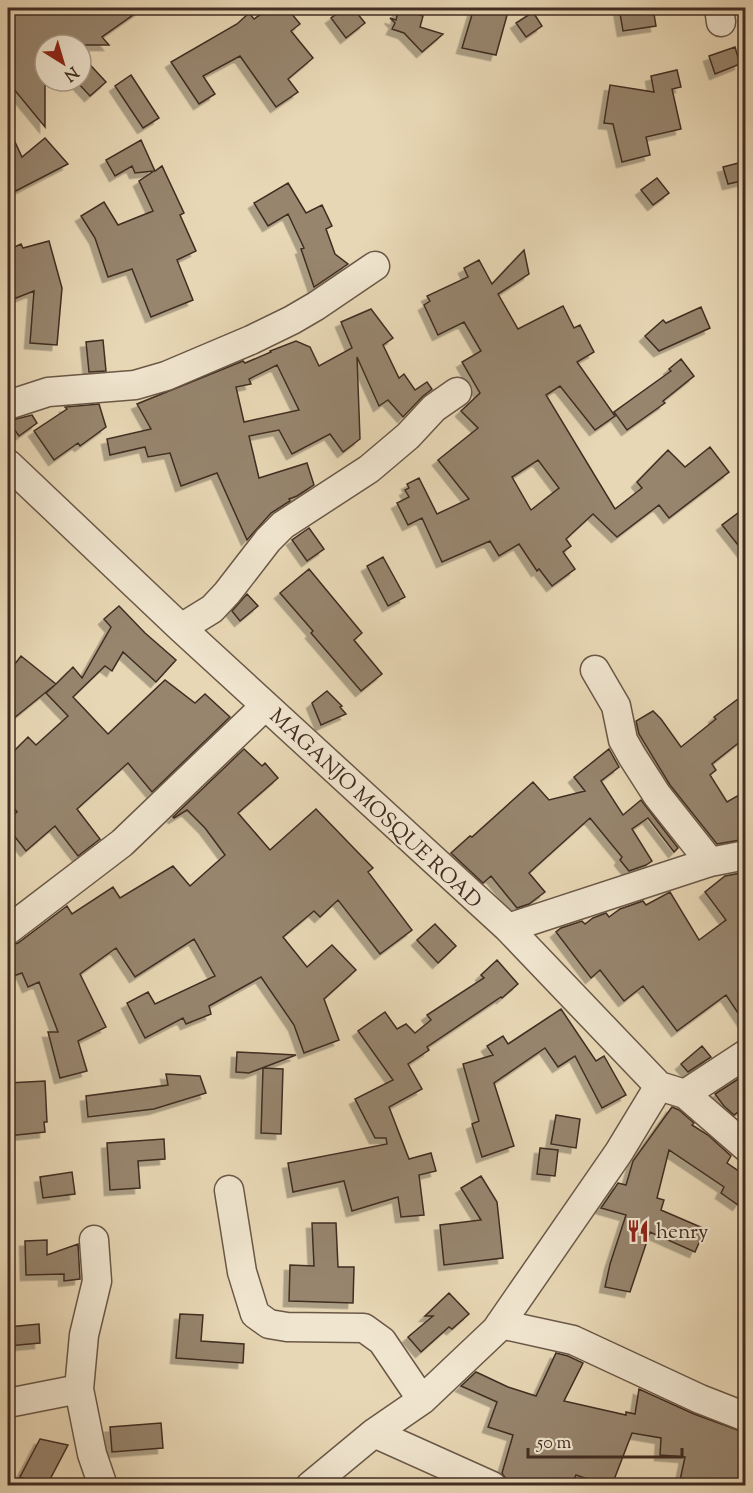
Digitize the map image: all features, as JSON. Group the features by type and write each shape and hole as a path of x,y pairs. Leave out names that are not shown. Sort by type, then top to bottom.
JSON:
{"street":[{"path":"8,405 48,392 135,385 166,376 292,320 375,266"},
{"path":"181,628 212,609 283,525 369,469 408,436 434,408 457,392"},
{"name":"MAGANJO MOSQUE ROAD","path":"8,464 265,706 508,928 659,1086 685,1094 746,1147"},
{"path":"595,670 616,706 623,740 627,748 657,795 710,862"},
{"path":"8,930 122,843 265,706"},
{"path":"508,928 710,862 746,855"},
{"path":"685,1094 746,1054"},
{"path":"310,1485 374,1433 422,1400 500,1324 619,1152 659,1086"},
{"path":"230,1190 242,1272 255,1314 269,1324 287,1328 364,1328 382,1341 422,1400"},
{"path":"94,1240 97,1281 84,1335 79,1389 92,1454 103,1485"},
{"path":"500,1324 573,1340 700,1399 746,1417"},
{"path":"8,1404 79,1389"},
{"path":"374,1433 492,1485"}],"building":[{"path":"8,8 143,8 102,37 109,45 93,45 93,33 33,33 33,93 45,93 45,127 8,82"},
{"path":"270,8 287,8 300,24 291,31 313,58 288,79 298,92 276,107 240,56 203,76 215,94 199,104 171,62 237,24 249,13 254,19"},
{"path":"345,8 353,8 365,23 346,38 331,18"},
{"path":"399,8 423,16 420,27 443,34 422,52 404,33 392,29 395,23 390,18 396,20"},
{"path":"474,8 509,8 496,55 462,48"},
{"path":"619,8 653,8 656,26 623,31"},
{"path":"533,12 542,26 526,37 516,23"},
{"path":"735,47 740,64 715,74 709,56"},
{"path":"93,68 106,82 90,96 87,93 93,93"},
{"path":"677,70 681,87 672,89 681,129 646,137 650,155 622,162 613,124 604,123 610,85 654,92 651,76"},
{"path":"131,75 159,118 143,128 115,86"},
{"path":"8,127 22,157 45,138 68,164 8,195"},
{"path":"141,140 155,171 162,166 184,213 180,215 196,251 177,260 193,300 151,317 132,269 108,277 95,238 81,216 104,202 118,225 153,211 139,181 154,171 135,173 132,166 115,176 106,160"},
{"path":"746,161 746,180 728,184 723,167"},
{"path":"657,178 669,193 653,205 641,190"},
{"path":"288,183 306,213 322,205 332,226 326,229 335,254 348,264 314,287 301,249 304,248 288,214 268,226 254,203"},
{"path":"49,241 62,288 57,345 30,343 34,291 11,300 8,291 8,250 21,244 23,248"},
{"path":"524,250 529,274 498,294 518,329 563,306 574,328 580,325 594,352 577,362 615,416 595,430 560,386 546,395 615,509 642,488 637,482 668,450 685,467 710,447 729,472 669,518 659,505 617,537 593,514 566,539 571,546 563,552 575,569 552,586 539,569 537,571 519,544 499,556 490,541 442,562 422,518 408,525 397,503 409,497 405,490 409,488 407,484 419,478 437,514 469,499 438,460 478,428 461,411 480,393 462,362 481,351 464,322 438,335 424,305 430,301 427,296 468,277 464,268 479,260 492,284","holes":["538,460 559,488 531,510 512,477"]},
{"path":"701,307 710,328 659,351 645,336 663,320 666,323"},
{"path":"371,309 393,338 383,345 399,378 404,374 415,390 427,382 432,389 403,417 388,400 379,406 357,357 360,439 343,452 330,434 292,454 279,430 249,436 259,478 307,463 314,485 289,499 290,501 271,513 247,540 217,473 181,486 170,453 148,457 145,447 110,455 107,439 151,429 137,404 296,341 310,347 319,366 352,348 341,322","holes":["277,365 299,410 244,422 236,387 251,384 249,379"]},
{"path":"103,340 106,371 89,372 86,342"},
{"path":"681,359 694,376 663,401 665,403 627,430 614,412 671,371 669,369"},
{"path":"99,404 106,427 80,446 78,443 54,460 34,431 67,409 65,407"},
{"path":"32,415 37,423 19,436 8,421"},
{"path":"746,507 746,555 722,525"},
{"path":"309,528 324,549 307,561 292,540"},
{"path":"383,557 405,597 388,606 367,566"},
{"path":"309,569 362,633 354,640 382,674 361,691 280,593"},
{"path":"247,594 258,606 240,621 232,611"},
{"path":"119,606 176,660 156,682 123,652 112,671 105,666 73,697 108,734 165,680 195,703 205,694 230,717 152,792 128,763 77,809 100,839 78,856 55,826 26,851 8,828 8,819 17,812 8,801 8,757 28,737 36,745 68,716 46,693 73,667 82,678 111,627 104,619"},
{"path":"21,656 56,684 8,723 8,673"},
{"path":"327,691 342,706 340,707 346,714 321,725 312,703"},
{"path":"746,693 746,737 712,764 716,770 710,775 727,802 746,791 746,839 717,844 670,785 639,734 636,721 653,711 681,747 716,719 714,717"},
{"path":"244,749 262,766 265,763 278,778 238,813 270,850 316,809 373,868 368,872 412,930 380,954 338,900 320,917 314,911 283,937 307,967 332,945 356,970 324,999 339,1040 304,1053 294,1025 261,977 209,1006 211,1014 186,1024 183,1018 145,1038 127,1003 148,992 155,1004 215,976 194,939 135,977 116,948 80,974 106,1027 78,1041 87,1071 60,1078 48,1032 58,1032 39,982 28,987 22,973 8,978 8,946 18,943 67,906 72,914 113,887 120,898 173,866 190,886 225,855 205,828 187,810 173,817"},
{"path":"609,749 619,767 601,781 623,815 641,800 678,848 674,852 648,818 632,829 652,861 629,871 620,860 622,857 590,818 529,873 545,892 529,904 517,908 491,876 483,883 451,853 533,782 549,800 585,791 574,777"},
{"path":"746,872 746,1025 726,995 677,1031 643,986 624,1001 600,970 591,978 556,932 582,921 585,924 606,913 609,917 620,909 643,901 646,905 670,892 699,940 726,920 705,892 725,876"},
{"path":"435,924 456,946 438,963 417,940"},
{"path":"497,960 518,984 502,998 427,1047 429,1050 408,1064 422,1089 389,1107 409,1159 431,1153 436,1171 419,1175 424,1215 401,1217 398,1197 352,1211 344,1181 293,1192 288,1163 387,1144 386,1138 375,1138 355,1099 393,1080 358,1031 385,1012 397,1029 406,1024 415,1033 431,1020 427,1015 484,978 481,975"},
{"path":"561,1009 596,1061 604,1056 626,1095 602,1108 575,1056 558,1067 545,1048 494,1083 514,1146 482,1157 472,1124 479,1121 463,1064 493,1055 487,1046 503,1036 508,1044"},
{"path":"702,1046 711,1057 688,1072 681,1064"},
{"path":"237,1052 296,1055 249,1073 236,1072"},
{"path":"263,1068 283,1069 281,1134 261,1133"},
{"path":"166,1074 200,1076 206,1093 154,1109 88,1117 86,1096 168,1085"},
{"path":"746,1074 746,1106 734,1115 715,1094"},
{"path":"45,1081 47,1122 44,1122 45,1132 8,1136 8,1083"},
{"path":"672,1107 679,1110 694,1123 692,1125 708,1135 731,1156 727,1163 746,1176 746,1194 738,1205 721,1193 724,1187 669,1150 657,1198 664,1200 661,1210 705,1229 695,1252 650,1232 630,1292 605,1287 626,1215 601,1208 618,1183 626,1185 633,1161"},
{"path":"556,1115 580,1119 576,1148 551,1144"},
{"path":"164,1139 165,1159 138,1161 140,1188 110,1190 107,1143"},
{"path":"540,1148 558,1150 555,1176 537,1174"},
{"path":"72,1172 75,1194 43,1198 40,1177"},
{"path":"481,1176 497,1202 503,1258 444,1265 440,1225 481,1220 461,1188"},
{"path":"312,1223 336,1223 338,1267 354,1267 353,1303 289,1301 290,1265 314,1266"},
{"path":"47,1240 47,1255 78,1244 80,1279 64,1281 64,1274 26,1275 25,1241"},
{"path":"449,1293 469,1314 452,1329 449,1327 421,1352 408,1337 433,1316 425,1316"},
{"path":"180,1314 203,1315 201,1341 244,1344 243,1363 176,1358"},
{"path":"39,1324 40,1343 8,1346 8,1327"},
{"path":"556,1353 583,1363 564,1401 626,1415 626,1412 635,1414 639,1389 694,1414 746,1433 746,1485 679,1485 685,1457 660,1455 661,1438 632,1433 612,1485 604,1485 576,1475 572,1485 524,1485 507,1481 502,1473 513,1435 488,1427 497,1402 461,1386 476,1372 508,1387 536,1396"},
{"path":"161,1423 163,1448 112,1452 110,1427"},
{"path":"40,1439 68,1445 47,1485 38,1485 20,1477"}],"place":[{"name":"henry","path":"638,1231"}]}
